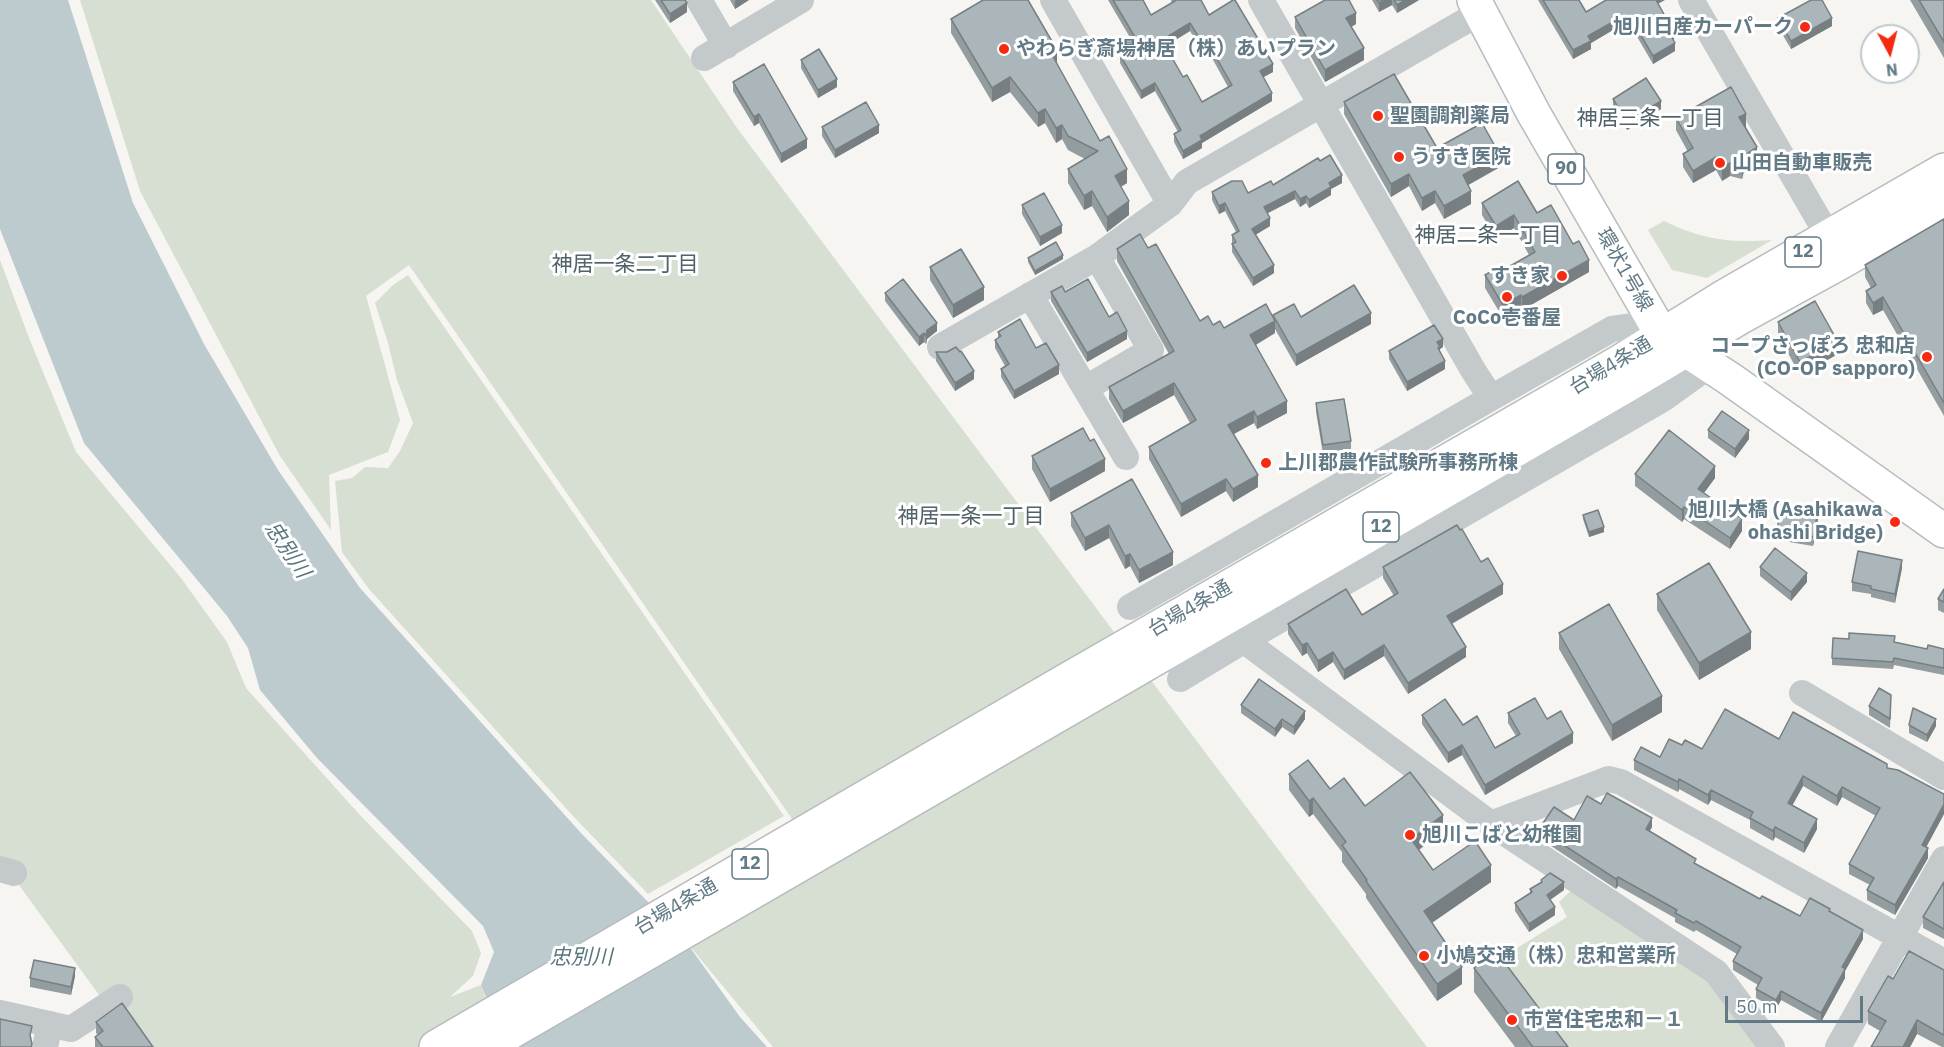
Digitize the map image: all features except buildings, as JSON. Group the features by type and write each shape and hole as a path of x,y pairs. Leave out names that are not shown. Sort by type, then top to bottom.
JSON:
{"main road":[{"name":"環状1号線","path":"1478,4 1534,114 1678,344 1944,531"},
{"name":"台場4条通","path":"436,1047 1070,692 1678,344 1739,318 1944,170"},
{"name":"台場4条通","path":"1836,249 1944,203"},
{"name":"台場4条通","path":"485,1047 1070,692"}],"street":[{"path":"699,0 726,46"},
{"path":"704,58 801,0"},
{"path":"1053,0 1170,204"},
{"path":"1261,0 1491,398"},
{"path":"1692,0 1836,249"},
{"path":"940,347 1097,257 1170,204 1187,182 1322,105 1478,4"},
{"path":"1086,388 1151,350 1097,257"},
{"path":"1030,296 1126,457"},
{"path":"1130,607 1199,572 1491,398 1612,329 1678,344 1663,399 1239,637 1180,679"},
{"path":"1239,637 1491,824 1716,972 1772,1047"},
{"path":"1802,693 1944,777"},
{"path":"1491,824 1609,779 1621,782 1944,962"},
{"path":"1838,1047 1944,859"},
{"path":"0,1013 48,1036 71,1029 120,997"}],"shaded area":[{"path":"80,0 651,0 737,128 1120,640 799,829 409,265 366,296 400,420 388,452 329,475 331,530 280,456 140,191"},
{"path":"1664,221 1717,239 1772,240 1707,278 1672,270 1648,230"},
{"path":"0,260 76,452 181,578 227,642 246,688 358,813 472,931 481,953 473,976 450,997 481,985 489,1008 422,1047 137,1047 0,859"},
{"path":"408,275 784,816 648,894 573,816 369,589 342,552 335,481 352,478 365,467 388,468 400,451 413,423 397,380 375,303 393,285"},
{"path":"1144,671 1427,1047 773,1047 684,939"},
{"path":"1579,883 1716,972 1772,1047 1559,1047 1493,963 1567,917 1559,902"}],"water":[{"name":"忠別川","path":"0,0 68,0 133,203 204,344 278,470 360,588 581,833 684,939 740,1017 767,1047 507,1047 481,985 494,952 483,926 317,758 260,690 248,648 227,616 84,443 0,229"}],"place":[{"name":"旭川日産カーパーク","path":"1805,27"},
{"name":"やわらぎ斎場神居（株）あいプラン","path":"1004,49"},
{"name":"聖園調剤薬局","path":"1378,116"},
{"name":"うすき医院","path":"1399,157"},
{"name":"山田自動車販売","path":"1720,163"},
{"name":"すき家","path":"1562,276"},
{"name":"CoCo壱番屋","path":"1507,297"},
{"name":"コープさっぽろ 忠和店 (CO-OP sapporo)","path":"1927,357"},
{"name":"上川郡農作試験所事務所棟","path":"1266,463"},
{"name":"旭川大橋 (Asahikawa ohashi Bridge)","path":"1895,522"},
{"name":"旭川こばと幼稚園","path":"1410,835"},
{"name":"小鳩交通（株）忠和営業所","path":"1424,956"},
{"name":"市営住宅忠和－１","path":"1512,1020"}],"district":[{"name":"神居三条一丁目","path":"1650,119"},
{"name":"神居二条一丁目","path":"1488,236"},
{"name":"神居一条二丁目","path":"625,265"},
{"name":"神居一条一丁目","path":"971,517"}]}
